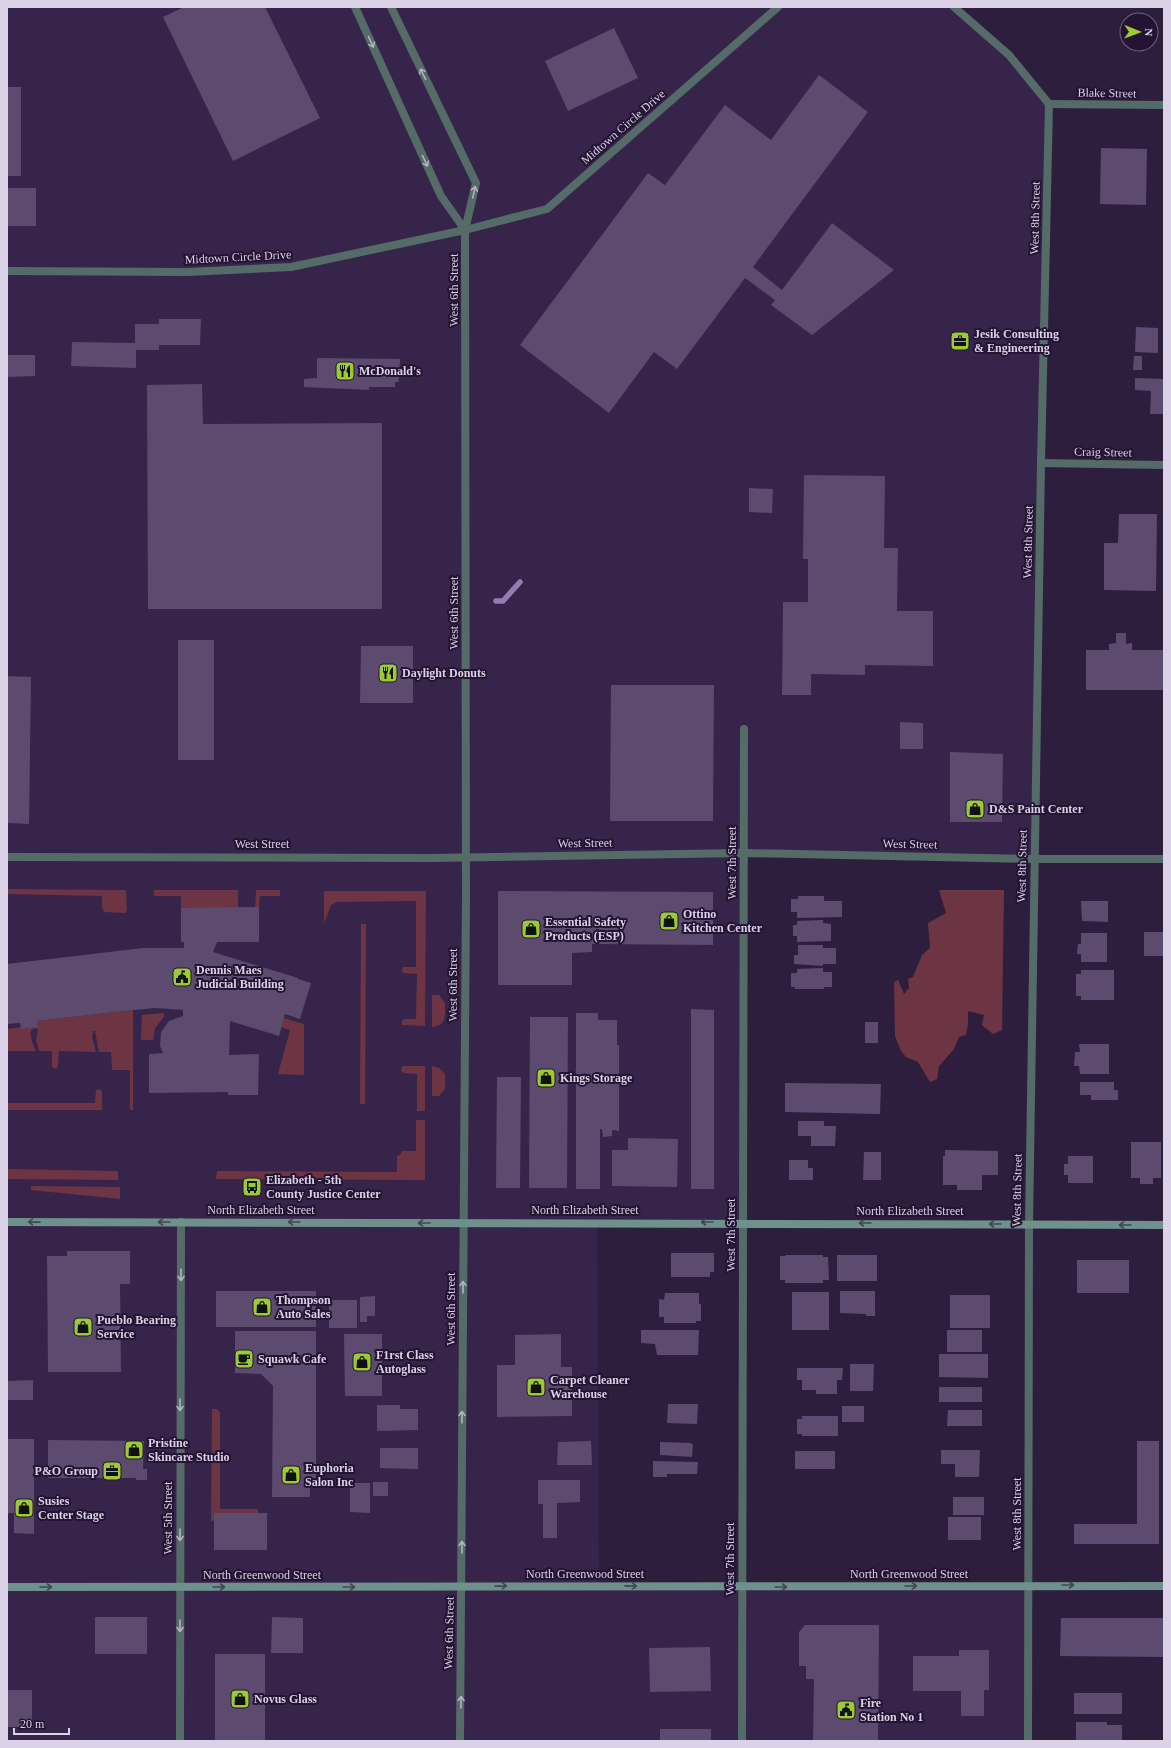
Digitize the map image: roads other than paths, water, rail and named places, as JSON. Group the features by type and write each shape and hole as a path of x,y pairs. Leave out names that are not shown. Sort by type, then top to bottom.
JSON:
{"main road":[{"name":"North Elizabeth Street","path":"7,1222 743,1222 1164,1225"},
{"name":"North Greenwood Street","path":"7,1587 599,1585 742,1587 1029,1585 1164,1586"}],"street":[{"path":"355,7 442,196 465,230"},
{"path":"391,7 476,183 465,230"},
{"name":"Midtown Circle Drive","path":"7,271 187,272 291,268 465,230 547,209 778,7"},
{"path":"954,7 1009,55 1049,104"},
{"name":"Blake Street","path":"1049,104 1164,105"},
{"name":"West 8th Street","path":"1028,1741 1029,1224 1041,463 1049,104"},
{"name":"West 6th Street","path":"460,1741 466,856 465,230"},
{"name":"Craig Street","path":"1041,463 1164,465"},
{"name":"West 7th Street","path":"742,1741 744,729"},
{"name":"West Street","path":"7,857 430,858 466,856 744,853 1164,859"},
{"name":"West 5th Street","path":"180,1741 181,1222"}],"waterway":[{"path":"496,601 503,601 520,582"}],"place":[{"name":"Jesik Consulting & Engineering","path":"960,341"},
{"name":"McDonald's","path":"345,371"},
{"name":"Daylight Donuts","path":"388,673"},
{"name":"D&S Paint Center","path":"975,809"},
{"name":"Ottino Kitchen Center","path":"669,921"},
{"name":"Essential Safety Products (ESP)","path":"531,929"},
{"name":"Dennis Maes Judicial Building","path":"182,977"},
{"name":"Kings Storage","path":"546,1078"},
{"name":"Elizabeth - 5th County Justice Center","path":"252,1187"},
{"name":"Thompson Auto Sales","path":"262,1307"},
{"name":"Pueblo Bearing Service","path":"83,1327"},
{"name":"Squawk Cafe","path":"244,1359"},
{"name":"F1rst Class Autoglass","path":"362,1362"},
{"name":"Carpet Cleaner Warehouse","path":"536,1387"},
{"name":"Pristine Skincare Studio","path":"134,1450"},
{"name":"P&O Group","path":"112,1471"},
{"name":"Euphoria Salon Inc","path":"291,1475"},
{"name":"Susies Center Stage","path":"24,1508"},
{"name":"Novus Glass","path":"240,1699"},
{"name":"Fire Station No 1","path":"846,1710"}]}
